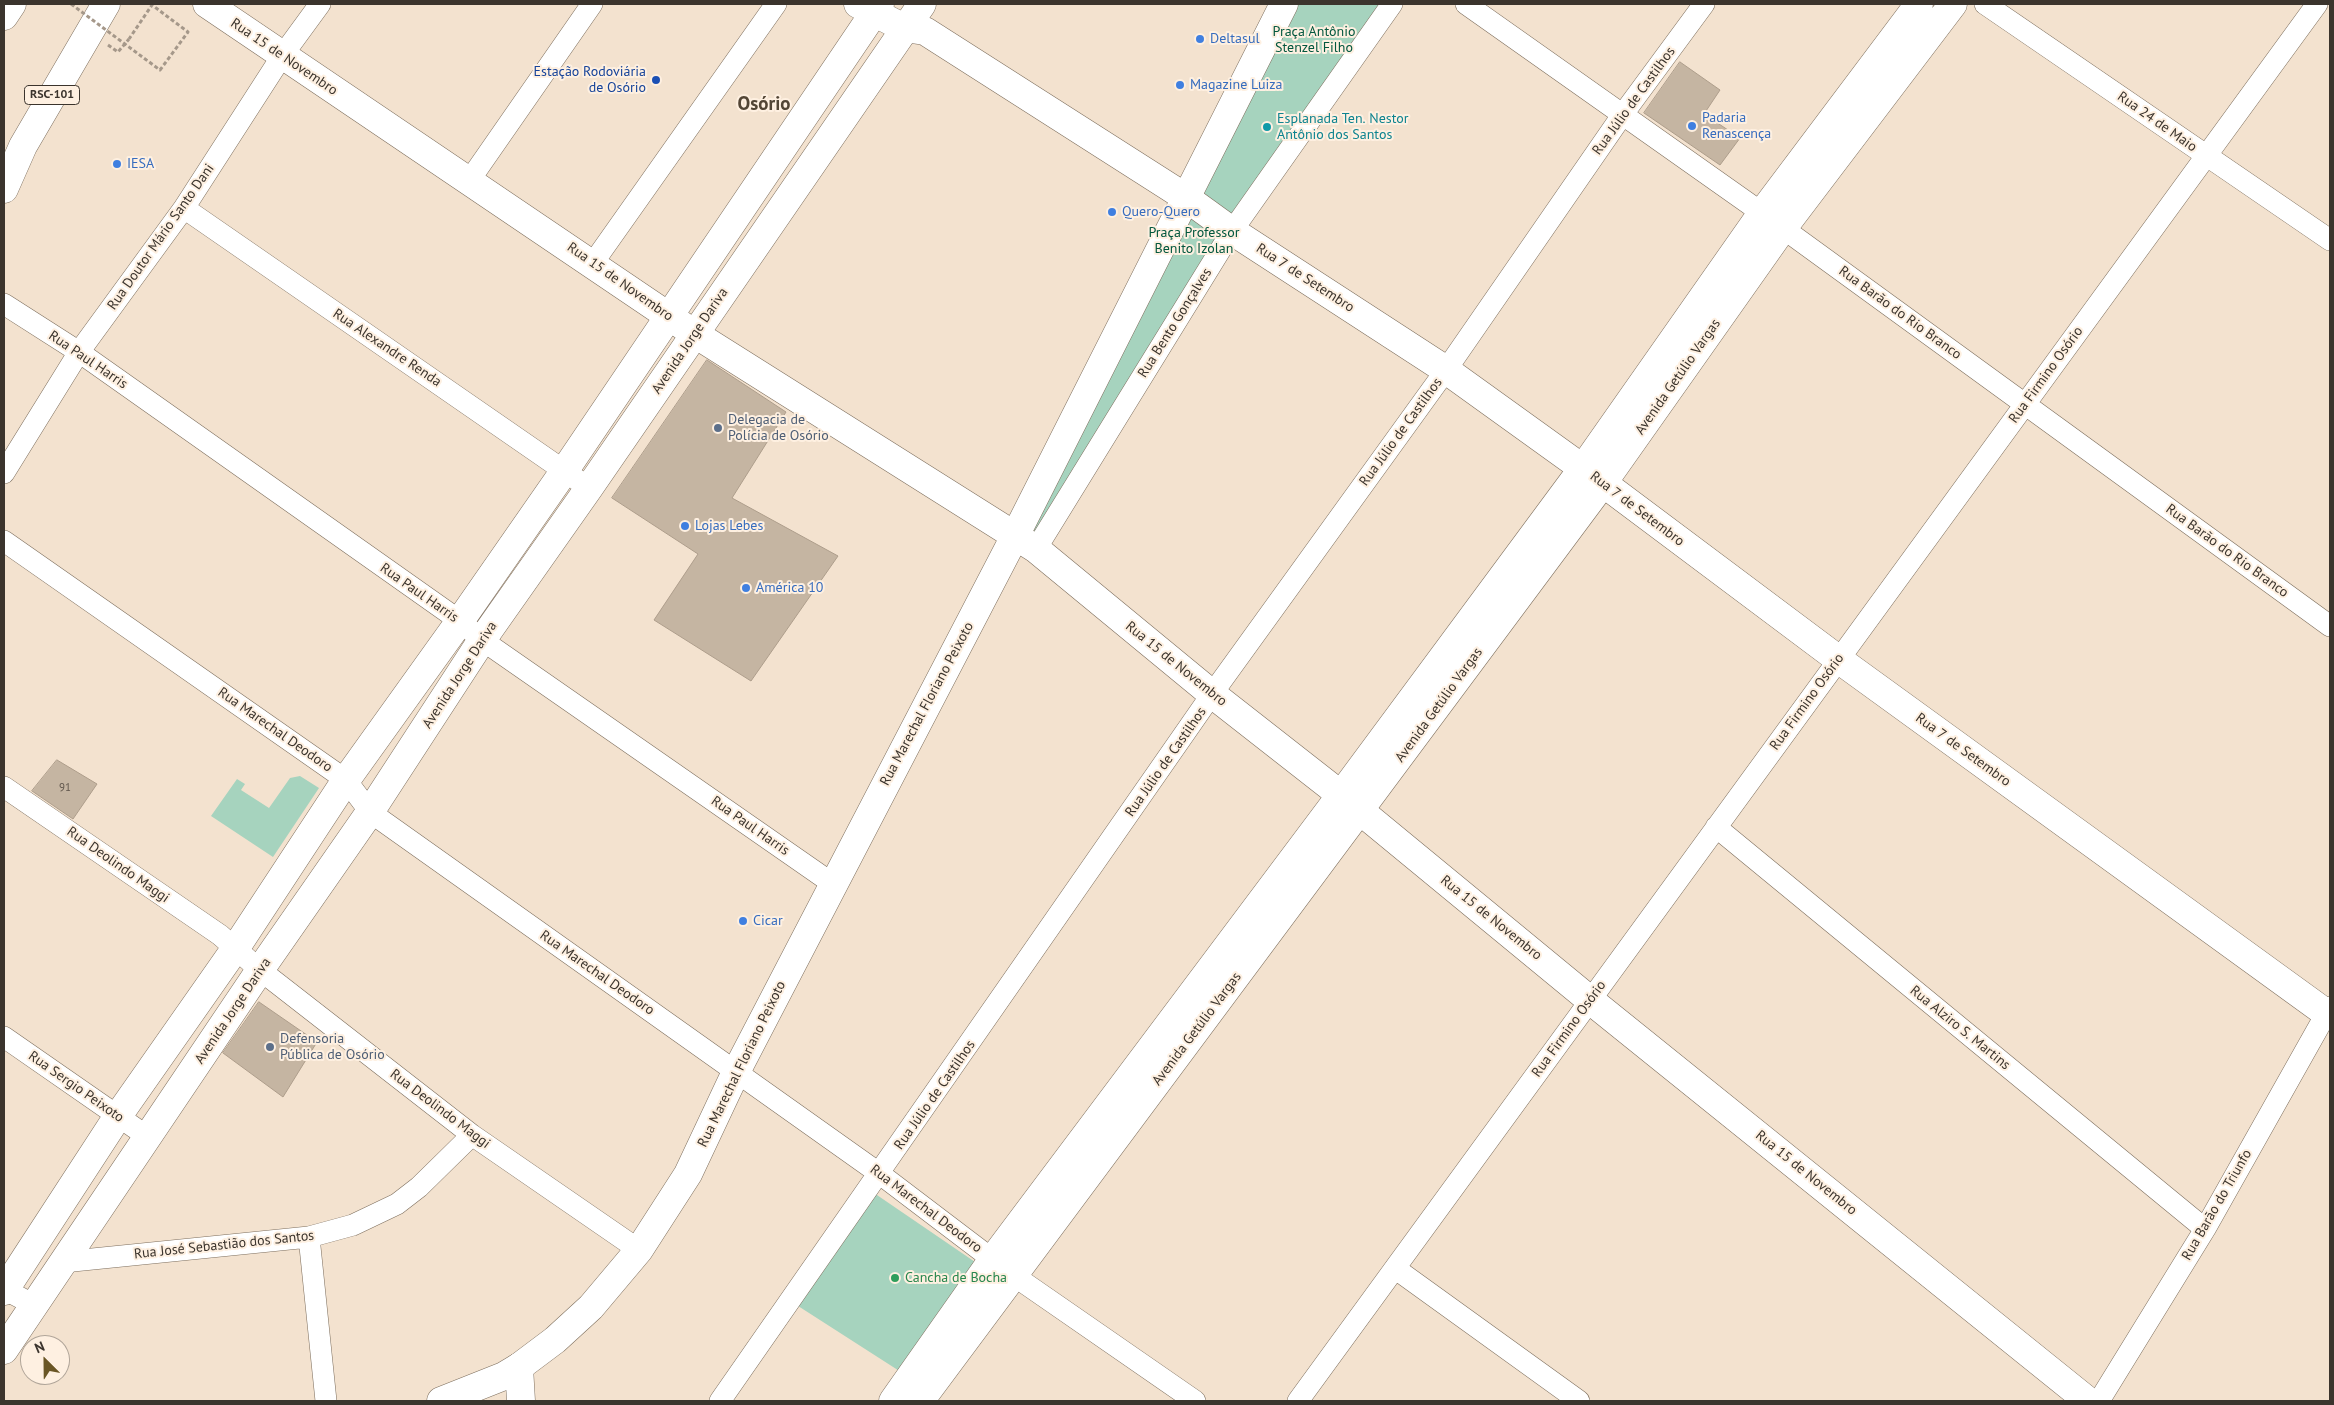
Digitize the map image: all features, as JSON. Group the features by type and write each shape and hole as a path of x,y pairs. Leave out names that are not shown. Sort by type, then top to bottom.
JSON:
{"main road":[{"path":"4,16 12,4"},
{"name":"RSC-101","path":"4,189 23,146 106,4"},
{"name":"Rua 15 de Novembro","path":"207,4 282,56 594,263 695,334 1026,542 2088,1401"},
{"name":"Rua Marechal Floriano Peixoto","path":"512,1371 554,1340 591,1306 638,1250 688,1174 736,1072 833,884 1026,542 1185,198 1284,4"},
{"name":"Avenida Getúlio Vargas","path":"893,1401 1003,1267 1351,803 1593,476 1772,221 1852,92 1919,4"},
{"name":"Avenida Getúlio Vargas","path":"1772,221 1874,108 1953,4"},
{"name":"Rua 7 de Setembro","path":"896,13 1185,198 1446,370 1593,476 1838,659 2329,1012"},
{"name":"Avenida Jorge Dariva","path":"4,1290 118,1116 234,950 346,780 565,470 668,316 896,13"},
{"name":"Avenida Jorge Dariva","path":"4,1350 260,970 370,812 482,640 590,488 695,334 896,13"},
{"path":"1852,92 1874,108"},
{"path":"282,877 312,896"},
{"name":"Avenida Getúlio Vargas","path":"920,1401 1003,1267"},
{"path":"441,1401 512,1371"},
{"path":"481,1401 512,1371"},
{"path":"512,1371 521,1401"}],"street":[{"name":"Rua Doutor Mário Santo Dani","path":"4,473 78,352 184,208 282,56 320,4"},
{"path":"469,181 592,4"},
{"path":"594,263 776,4"},
{"name":"Rua Bento Gonçalves","path":"1026,542 1232,230 1392,4"},
{"name":"Rua Barão do Rio Branco","path":"1466,4 1772,221 2330,626"},
{"name":"Rua Júlio de Castilhos","path":"720,1401 880,1174 1212,694 1446,370 1623,114 1704,4"},
{"name":"Rua 24 de Maio","path":"1985,4 2330,240"},
{"name":"Rua Firmino Osório","path":"1298,1401 2318,4"},
{"name":"Rua Alexandre Renda","path":"184,208 590,488"},
{"name":"Rua Paul Harris","path":"4,304 78,352 460,621 482,640 833,884"},
{"name":"Rua Marechal Deodoro","path":"4,541 346,780 370,812 880,1174 1003,1267 1195,1401"},
{"name":"Rua Deolindo Maggi","path":"4,787 220,935 234,950 472,1135 638,1250"},
{"name":"Rua Alziro S. Martins","path":"1716,827 2205,1229"},
{"name":"Rua Barão do Triunfo","path":"2099,1401 2205,1229 2329,1012"},
{"name":"Rua Sergio Peixoto","path":"4,1037 148,1137"},
{"name":"Rua José Sebastião dos Santos","path":"63,1262 308,1237 353,1226 397,1204 425,1182 472,1135"},
{"path":"308,1237 326,1401"},
{"path":"1396,1268 1579,1401"},
{"path":"4,1290 34,1305"}],"path":[{"path":"71,4 160,70 188,32 152,4 129,39"}],"green space":[{"name":"Praça Antônio Stenzel Filho","path":"1292,4 1382,4 1233,218 1197,194"},
{"name":"Praça Professor Benito Izolan","path":"1186,206 1225,233 1036,538 1026,530"},
{"path":"300,776 319,788 273,857 211,816 237,779 245,784 241,790 269,808 290,778"},
{"path":"874,1193 978,1264 904,1374 795,1304"}],"building":[{"name":"Padaria Renascença","path":"1680,62 1720,90 1704,114 1740,138 1720,165 1644,113"},
{"path":"707,360 786,412 732,498 838,556 751,681 654,620 698,554 612,498"},
{"path":"57,760 97,784 73,819 32,791"},
{"name":"Defensoria Pública de Osório","path":"259,1002 317,1042 283,1097 223,1053"}],"place":[{"name":"Deltasul","path":"1200,39"},
{"name":"Estação Rodoviária de Osório","path":"656,80"},
{"name":"Magazine Luiza","path":"1180,85"},
{"name":"Padaria Renascença","path":"1692,126"},
{"name":"Esplanada Ten. Nestor Antônio dos Santos","path":"1267,127"},
{"name":"IESA","path":"117,164"},
{"name":"Quero-Quero","path":"1112,212"},
{"name":"Delegacia de Polícia de Osório","path":"718,428"},
{"name":"Lojas Lebes","path":"685,526"},
{"name":"América 10","path":"746,588"},
{"name":"Cicar","path":"743,921"},
{"name":"Defensoria Pública de Osório","path":"270,1047"},
{"name":"Cancha de Bocha","path":"895,1278"}],"district":[{"name":"Osório","path":"764,105"}]}
